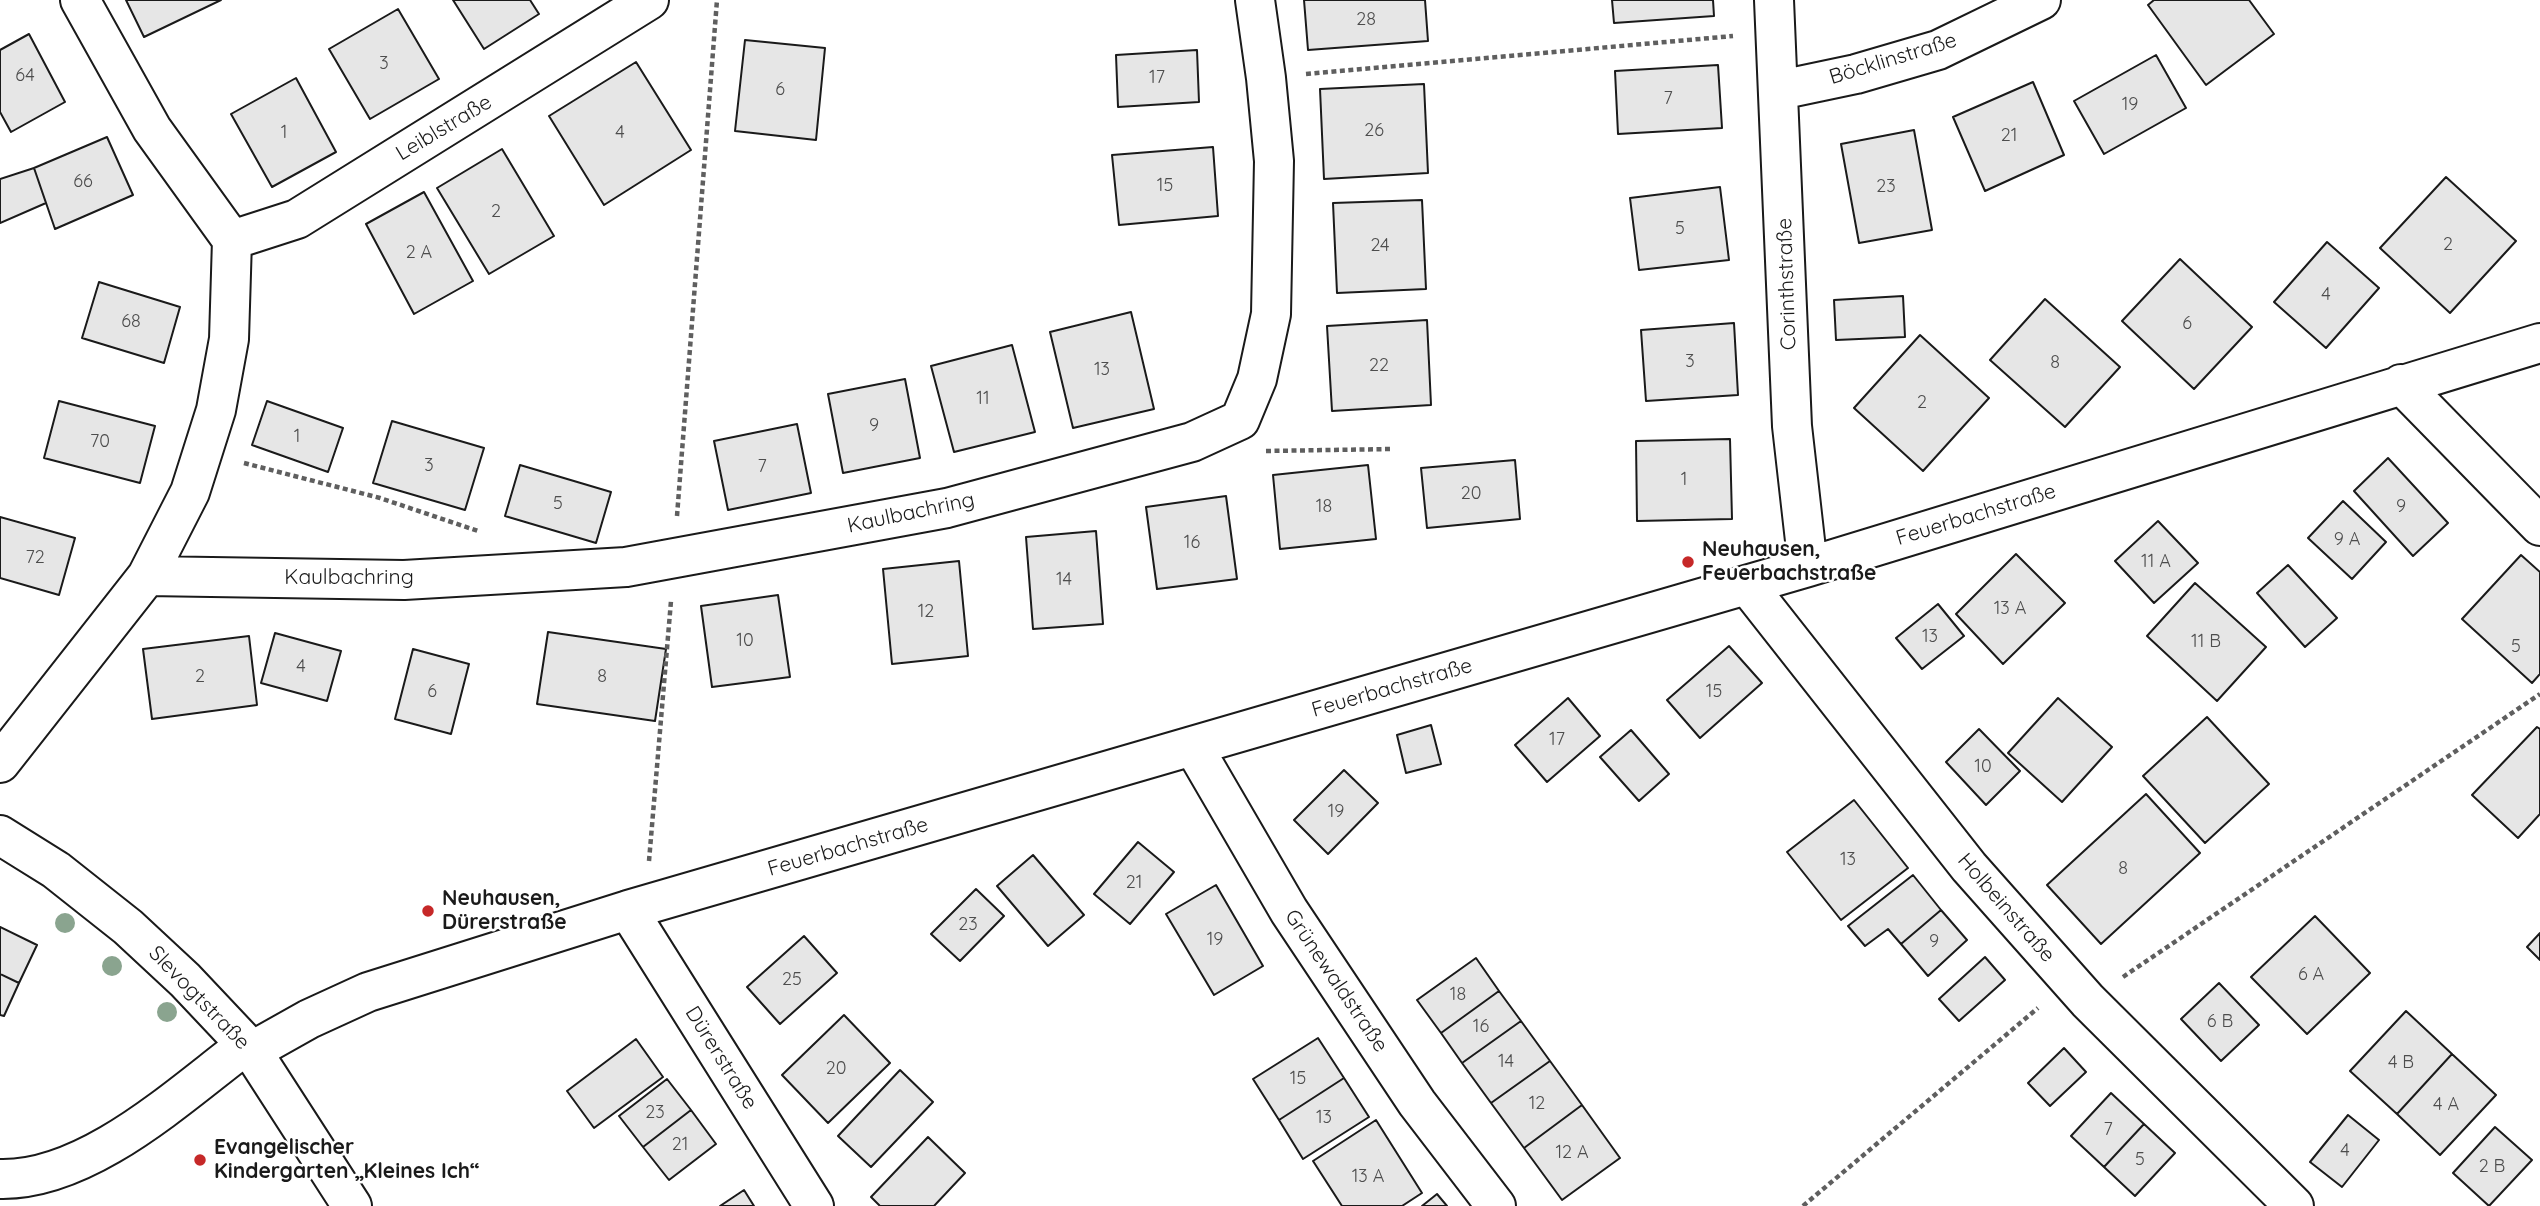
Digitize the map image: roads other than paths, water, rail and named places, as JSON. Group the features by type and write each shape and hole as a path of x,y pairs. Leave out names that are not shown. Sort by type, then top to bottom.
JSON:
{"street":[{"path":"0,763 147,576 190,492 216,410 229,339 232,240 152,129 80,0"},
{"name":"Leiblstraße","path":"232,240 297,219 649,0"},
{"name":"Kaulbachring","path":"147,576 404,580 626,567 947,508 1192,442 1240,420 1257,379 1271,314 1274,161 1255,0"},
{"name":"Böcklinstraße","path":"1780,90 1856,74 1938,50 2041,0"},
{"name":"Corinthstraße","path":"1774,16 1780,90 1792,426 1808,567"},
{"name":"Feuerbachstraße","path":"0,1179 24,1179 50,1172 99,1149 131,1131 249,1048 368,992 636,908 1808,567 2540,343"},
{"path":"2400,384 2540,526"},
{"name":"Holbeinstraße","path":"1747,585 1969,867 2079,991 2294,1206"},
{"name":"Grünewaldstraße","path":"1193,746 1289,911 1417,1103 1496,1206"},
{"name":"Slevogtstraße","path":"0,835 56,870 128,927 185,980 249,1048 352,1206"},
{"name":"Dürerstraße","path":"636,908 814,1206"}],"place":[{"name":"Neuhausen, Feuerbachstraße","path":"1688,562"},
{"name":"Neuhausen, Dürerstraße","path":"428,911"},
{"name":"Evangelischer Kindergarten „Kleines Ich“","path":"200,1160"}]}
